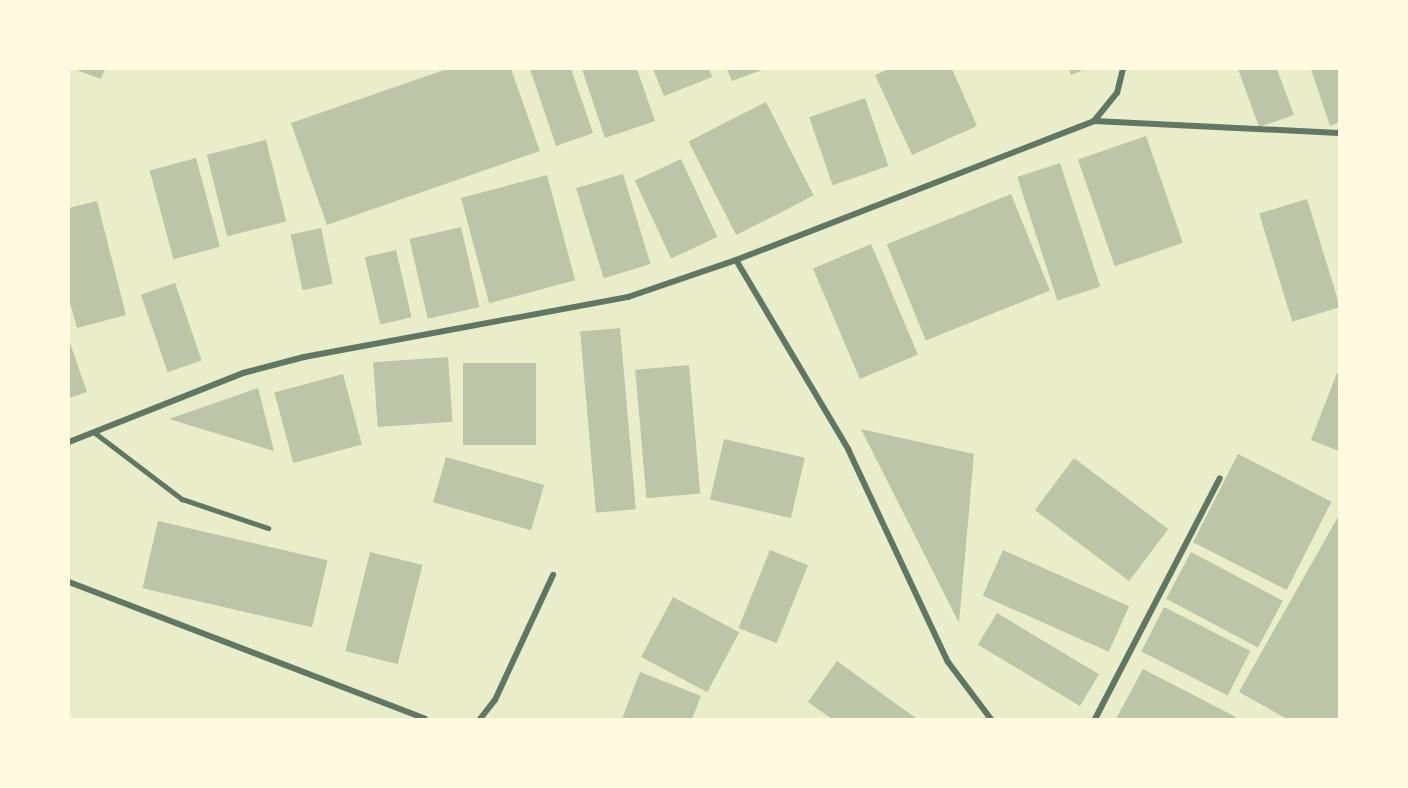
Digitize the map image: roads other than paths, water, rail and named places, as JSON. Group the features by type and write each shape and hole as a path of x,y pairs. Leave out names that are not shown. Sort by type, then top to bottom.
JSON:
{"street":[{"path":"1094,122 1118,93 1123,69"},
{"path":"69,442 243,373 304,357 628,297 736,260 1094,122 1339,133"},
{"path":"736,260 848,449 948,662 991,719"},
{"path":"1095,719 1220,478"},
{"path":"480,719 495,700 553,575"},
{"path":"69,582 425,719"}],"lane":[{"path":"94,432 182,499 268,528"}]}
